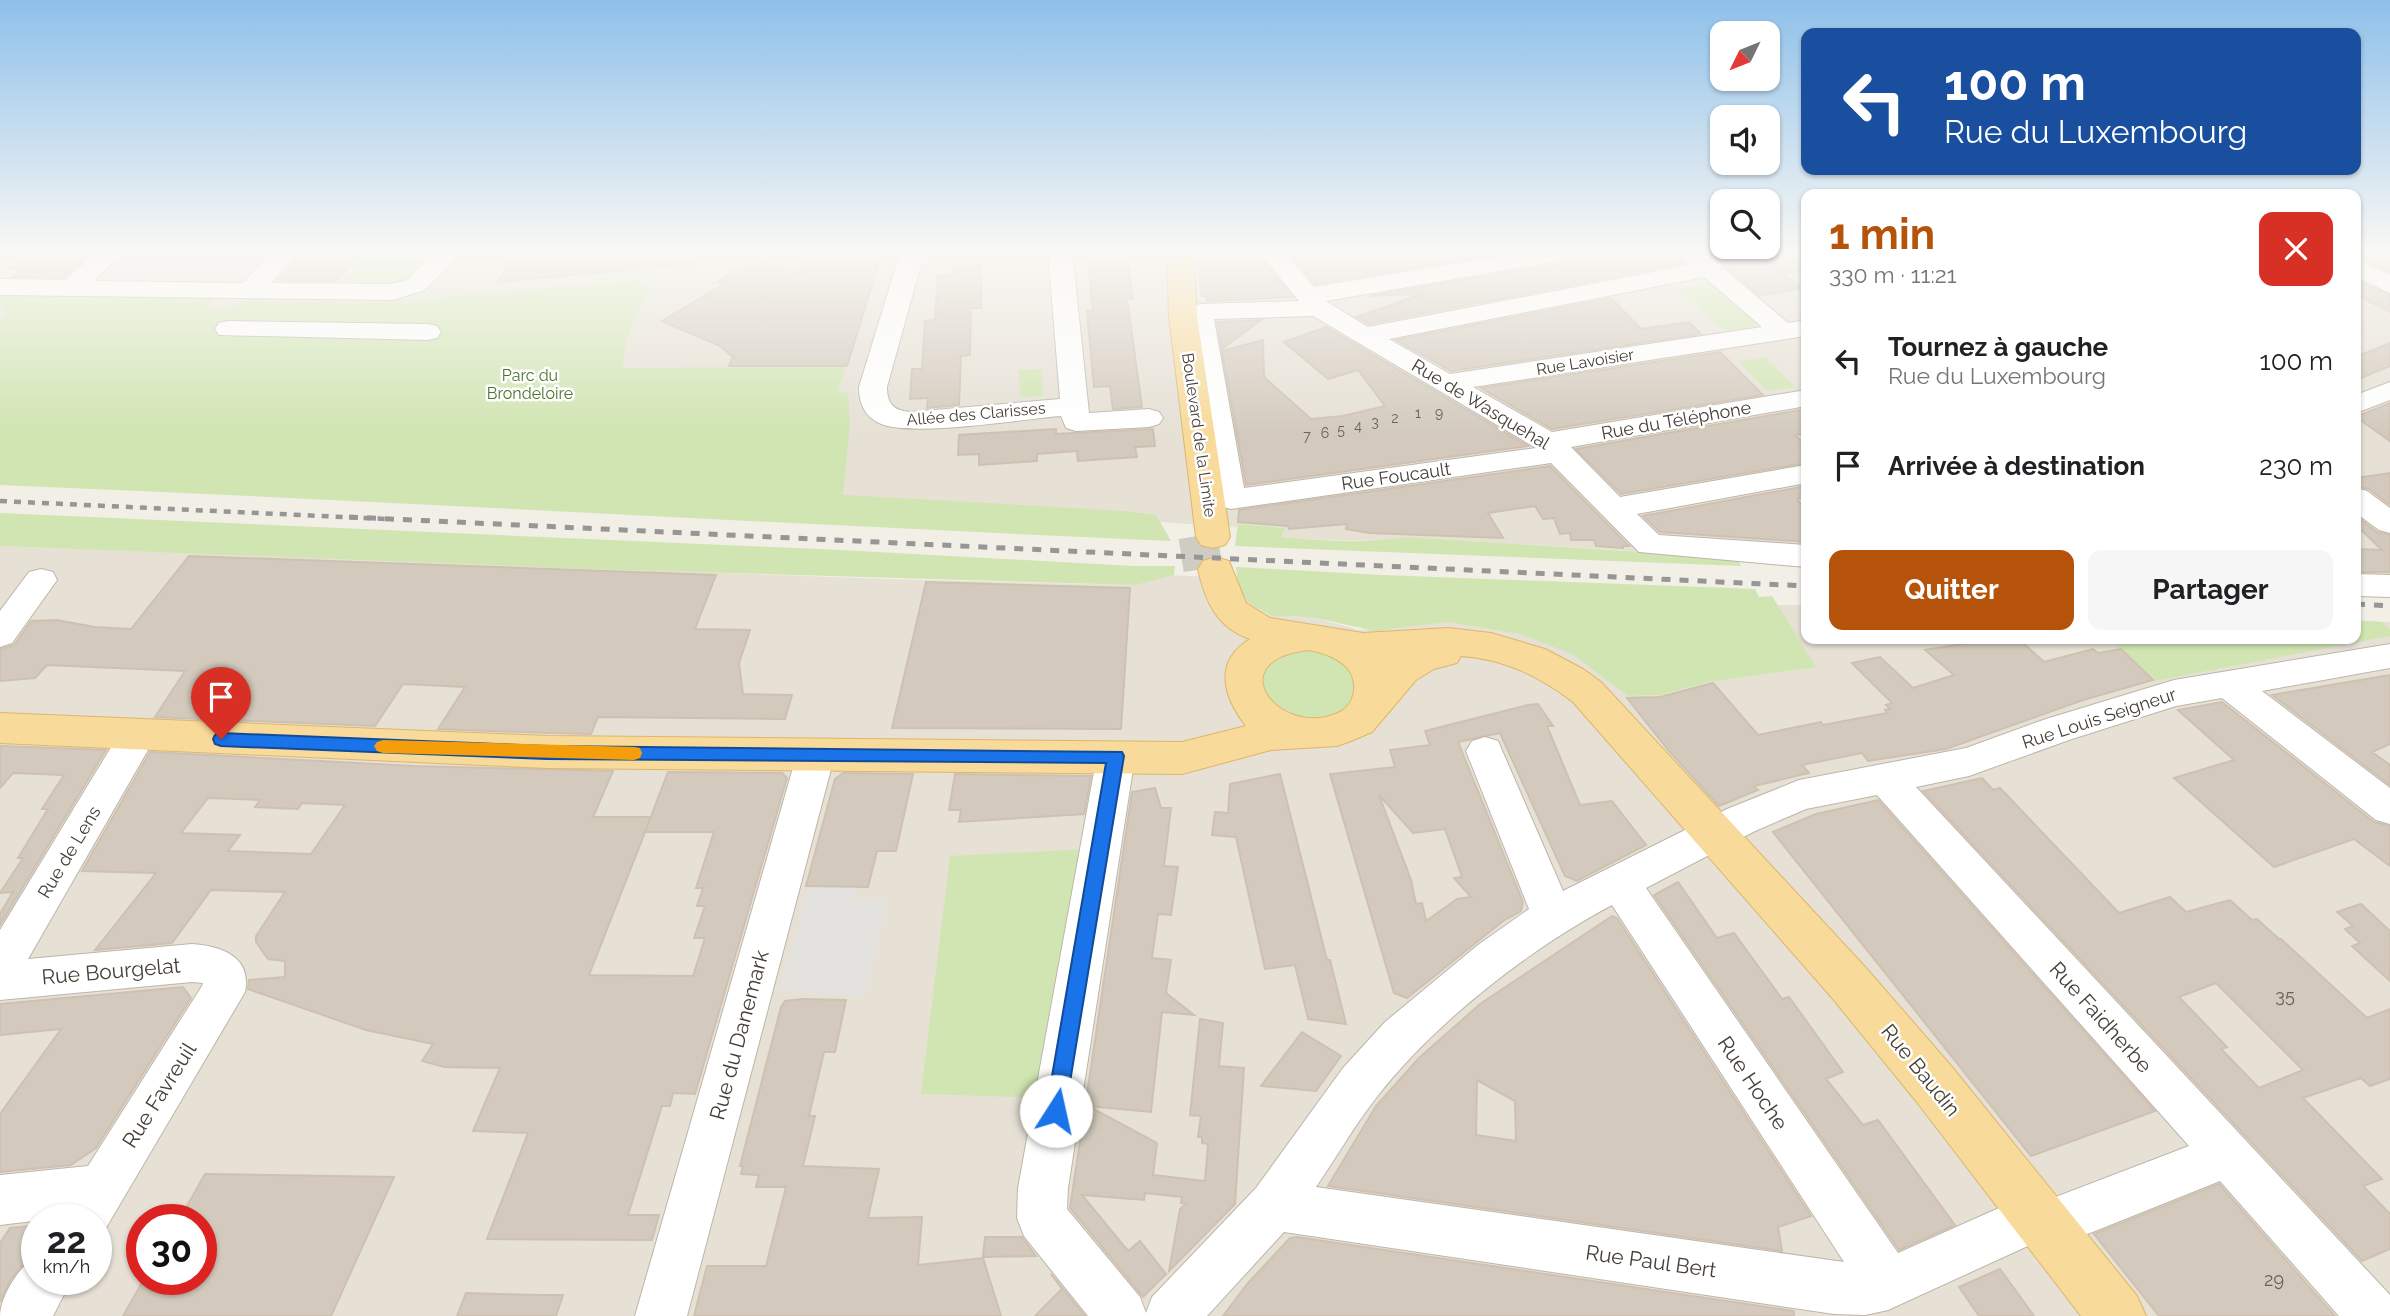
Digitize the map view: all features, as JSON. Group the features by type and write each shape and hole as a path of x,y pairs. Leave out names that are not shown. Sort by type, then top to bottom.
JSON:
{"main road":[{"name":"Boulevard de la Limite","path":"1171,311 1208,553 1221,593 1238,619 1270,632 1377,648 1421,642 1459,642 1496,647 1540,662 1587,692 1704,839"},
{"name":"Boulevard de la Limite","path":"1182,311 1208,553 1209,602 1236,650 1242,682"},
{"path":"1116,756 1177,744 1203,734 1222,722 1230,712 1250,659 1264,647 1282,639 1322,640 1359,655 1371,669 1376,685 1372,703"},
{"path":"0,728 534,752 1182,758 1271,736 1328,732 1350,725 1364,715 1399,672 1417,659 1444,653 1476,655 1535,674 1577,702 1704,839"},
{"path":"1242,682 1249,704 1263,718 1284,729 1308,733"},
{"name":"Rue Baudin","path":"1704,839 2031,1226 2117,1316"},
{"name":"Rue Baudin","path":"2031,1226 2086,1316"}],"street":[{"name":"Allée des Clarisses","path":"895,311 873,387 873,402 881,412 893,419 911,421 1076,406"},
{"path":"1066,311 1076,422 1149,418"},
{"name":"Rue Foucault","path":"1207,311 1200,312 1231,499 1554,447"},
{"name":"Rue de Wasquehal","path":"1327,311 1364,336 1554,447 1650,545 1801,556"},
{"path":"1364,336 1491,311"},
{"path":"1768,311 1794,330"},
{"path":"228,329 428,332"},
{"name":"Rue Lavoisier","path":"1447,383 1794,330"},
{"path":"2361,403 2390,390"},
{"name":"Rue du Téléphone","path":"1554,447 1801,399"},
{"path":"1614,508 1801,475"},
{"path":"2361,502 2390,523"},
{"path":"0,635 41,580"},
{"path":"2361,585 2390,586"},
{"name":"Rue Louis Seigneur","path":"1171,1316 1274,1206 1378,1060 1420,1018 1493,958 1553,916 1782,801 1815,791 1969,761 2153,698 2390,656"},
{"path":"2227,683 2390,809"},
{"name":"Rue de Lens","path":"0,968 137,736"},
{"path":"1485,751 1553,916"},
{"name":"Rue du Danemark","path":"661,1316 816,754"},
{"path":"1116,756 1043,1188 1042,1217 1121,1316"},
{"name":"Rue Faidherbe","path":"1890,777 2374,1316"},
{"name":"Rue Hoche","path":"1619,882 1888,1284"},
{"name":"Rue Bourgelat","path":"0,981 192,963 221,968"},
{"name":"Rue Favreuil","path":"92,1204 223,992 226,978 221,968"},
{"name":"Rue Paul Bert","path":"1274,1206 1834,1288 1865,1289 1888,1284 2031,1226 2227,1155"},
{"path":"0,1200 92,1204"},
{"path":"23,1316 36,1295"}],"shaded area":[{"path":"0,311 1801,311 1801,562 1407,537 1383,541 1320,540 1281,537 1284,528 1160,522 1156,515 1127,511 941,502 0,442"},
{"path":"2361,311 2390,311 2390,582 2361,581"},
{"path":"0,546 886,579 1135,585 1166,575 1237,578 1238,587 1273,616 1311,617 1360,630 1446,622 1520,634 1544,641 1572,654 1628,696 1660,695 1710,682 1816,667 1802,644 2361,644 2361,621 2390,622 2390,1316 0,1316"},
{"path":"1777,605 1801,605 1801,643"},
{"path":"811,886 856,887 854,900 888,902 863,996 778,990"}],"green space":[{"name":"Parc du Brondeloire","path":"5,311 638,311 626,340 623,368 846,367 838,391 848,393 850,423 843,495 1127,511 1156,515 1171,541 0,485 0,319 7,314"},
{"path":"1703,311 1746,311 1762,325 1725,331"},
{"path":"1766,357 1795,387 1767,391 1738,361"},
{"path":"1041,369 1043,396 1020,397 1019,370"},
{"path":"0,513 1175,566 1174,575 1135,585 593,569 0,546"},
{"path":"1238,524 1285,528 1281,537 1360,541 1407,537 1737,558 1741,566 1235,546"},
{"path":"1236,567 1755,589 1759,597 1772,596 1816,667 1710,682 1660,695 1628,696 1572,654 1520,634 1446,622 1375,631 1311,617 1273,616 1249,603 1238,587"},
{"path":"2361,620 2382,622 2390,629 2390,636 2361,642"},
{"path":"2115,644 2348,644 2154,681"},
{"path":"1315,648 1353,668 1356,701 1323,719 1304,718 1269,704 1259,677 1273,658"},
{"path":"1089,849 1049,1098 921,1094 950,856"}],"building":[{"path":"678,311 864,311 847,366 729,366 733,357 720,346 662,321"},
{"path":"936,311 971,311 970,355 961,356 959,405 927,408 928,398 910,399 912,369 922,369 925,321 935,320"},
{"path":"1087,311 1129,311 1142,407 1113,409 1110,386 1094,387"},
{"path":"1372,311 1434,311 1369,324 1356,317"},
{"path":"1542,311 1624,311 1641,329 1689,322 1701,334 1451,371 1396,340"},
{"path":"1261,320 1222,349 1217,322"},
{"path":"1326,327 1528,446 1246,485 1222,351 1263,340 1264,377 1311,419 1343,416 1385,406 1358,370 1328,379 1284,342"},
{"path":"2390,343 2390,366 2361,378 2361,355"},
{"path":"1720,352 1763,395 1552,429 1481,388"},
{"path":"2390,403 2390,441 2361,421 2361,415"},
{"path":"1801,410 1801,434 1795,435 1801,441 1801,464 1621,494 1576,449"},
{"path":"1056,429 1056,434 1153,429 1155,446 1135,447 1137,457 1078,461 1077,451 1037,454 1037,461 979,465 979,454 958,455 959,435"},
{"path":"1550,466 1629,546 1596,546 1594,540 1571,540 1570,533 1560,534 1554,518 1543,519 1535,506 1488,513 1503,538 1369,533 1346,529 1347,524 1289,529 1288,526 1238,522 1239,510"},
{"path":"2390,473 2390,505 2369,489 2361,487 2361,477"},
{"path":"1801,487 1801,498 1797,499 1801,504 1801,542 1660,532 1643,516"},
{"path":"2361,520 2377,532 2390,535 2390,572 2361,572 2361,549 2382,550 2361,530"},
{"path":"189,556 716,575 695,629 750,630 739,663 743,694 792,695 785,719 598,717 591,734 438,729 465,687 403,684 375,726 155,717 185,671 47,665 35,678 0,681 0,649 14,645 31,621 56,620 95,627 131,629"},
{"path":"926,582 1130,588 1121,729 892,728"},
{"path":"1963,644 2024,644 2044,662 2093,649 2098,653 2121,649 2153,680 2083,700 1946,749 1868,761 1862,753 1802,765 1809,773 1754,786 1758,790 1719,806 1669,751 1627,698 1660,697 1713,683 1758,735 1821,722 1823,725 1887,713 1885,710 1890,709 1886,705 1892,703 1852,663 1880,657 1913,688 1954,675 1925,650"},
{"path":"2390,675 2390,744 2372,752 2390,765 2390,785 2272,695"},
{"path":"2222,702 2374,822 2390,826 2390,866 2354,839 2274,867 2174,778 2234,760 2178,710"},
{"path":"1538,704 1553,726 1547,726 1580,805 1612,801 1646,845 1577,881 1565,876 1500,733 1458,742 1523,902 1521,911 1503,921 1407,998 1394,993 1330,774 1395,767 1390,750 1430,745 1425,731","holes":["1379,795 1413,833 1445,829 1462,877 1454,878 1471,897 1457,899 1426,921 1422,903 1416,904 1411,880"]},
{"path":"0,746 106,750 0,925 0,914 13,892 0,893 23,858 18,858 48,809 42,809 64,775 13,773 0,788"},
{"path":"150,752 414,766 613,771 593,817 651,817 668,772 782,773 787,778 695,1094 673,1093 670,1106 662,1106 628,1215 659,1215 652,1240 487,1239 528,1133 473,1131 500,1068 444,1067 422,1061 433,1044 366,1030 248,989 249,980 285,977 285,961 268,959 256,942 256,936 285,892 211,890 172,943 95,950 156,873 82,871","holes":["208,798 260,800 255,807 298,809 302,803 345,805 311,854 228,851 240,835 181,833","645,832 714,832 696,888 703,888 697,906 705,906 694,938 705,938 693,976 589,975"]},
{"path":"843,773 913,774 896,851 877,851 868,887 806,886 835,779"},
{"path":"955,774 1091,776 1084,814 959,822 961,810 949,810"},
{"path":"1280,774 1346,1024 1308,1019 1295,965 1265,969 1236,837 1212,835 1215,812 1228,813 1230,784"},
{"path":"1982,778 1993,790 2000,788 2119,913 2170,897 2186,912 2230,900 2252,920 2257,919 2281,939 2367,1018 2390,1009 2390,1079 2370,1086 2361,1078 2303,1098 2382,1179 2363,1186 2390,1214 2390,1249 2362,1261 1923,791","holes":["2216,983 2303,1070 2259,1088 2221,1049 2227,1047 2179,997"]},
{"path":"1155,788 1161,808 1171,808 1164,866 1178,867 1171,915 1158,914 1152,958 1171,960 1166,993 1194,1015 1162,1012 1151,1112 1088,1106 1157,1143 1153,1175 1205,1181 1208,1144 1202,1143 1202,1137 1198,1137 1201,1116 1190,1115 1200,1019 1223,1023 1219,1066 1244,1068 1235,1204 1169,1271 1180,1209 1186,1204 1181,1203 1182,1197 1145,1193 1144,1200 1082,1195 1128,1251 1140,1241 1166,1274 1143,1297 1070,1208 1132,792"},
{"path":"1878,800 2155,1111 2031,1156 1773,832 1816,814"},
{"path":"1678,882 1717,938 1734,933 1782,999 1789,997 1843,1072 1826,1079 1863,1125 1878,1120 1955,1225 1899,1250 1654,895"},
{"path":"2361,904 2390,931 2390,981 2352,946 2360,943 2345,929 2353,926 2337,912"},
{"path":"1612,916 1617,918 1811,1216 1778,1227 1782,1251 1328,1186 1376,1106 1419,1058 1480,1004","holes":["1477,1080 1515,1101 1516,1141 1476,1135"]},
{"path":"183,987 191,998 96,1148 71,1165 0,1172 0,1114 61,1029 0,1035 0,1004"},
{"path":"846,1000 835,1052 824,1052 809,1116 815,1116 803,1166 879,1169 868,1218 922,1217 918,1265 983,1258 1001,1316 694,1316 707,1266 766,1266 786,1187 756,1187 759,1175 741,1174 743,1166 740,1166 781,1007 785,1001"},
{"path":"1302,1032 1341,1056 1316,1091 1261,1086"},
{"path":"205,1174 394,1177 331,1316 123,1316 135,1295 217,1295 217,1204 188,1204"},
{"path":"2219,1184 2335,1316 2159,1316 2094,1234"},
{"path":"21,1227 21,1267 10,1281 0,1302 0,1243 10,1228"},
{"path":"985,1237 1022,1237 1036,1256 983,1257"},
{"path":"1290,1238 1794,1311 1794,1316 1223,1316 1248,1283"},
{"path":"2000,1269 2034,1316 1979,1316 1959,1287"},
{"path":"1051,1274 1085,1316 1035,1316 1062,1289"},
{"path":"466,1293 563,1295 556,1316 457,1316"}],"tunnel":[{"path":"1198,536 1203,569"}],"railway":[{"path":"0,501 386,519"},
{"path":"349,517 1801,586"},
{"path":"2361,604 2390,606"}],"slow traffic":[{"path":"383,746 634,753"}],"route":[{"path":"221,739 547,752 1116,756 1056,1111"}]}
